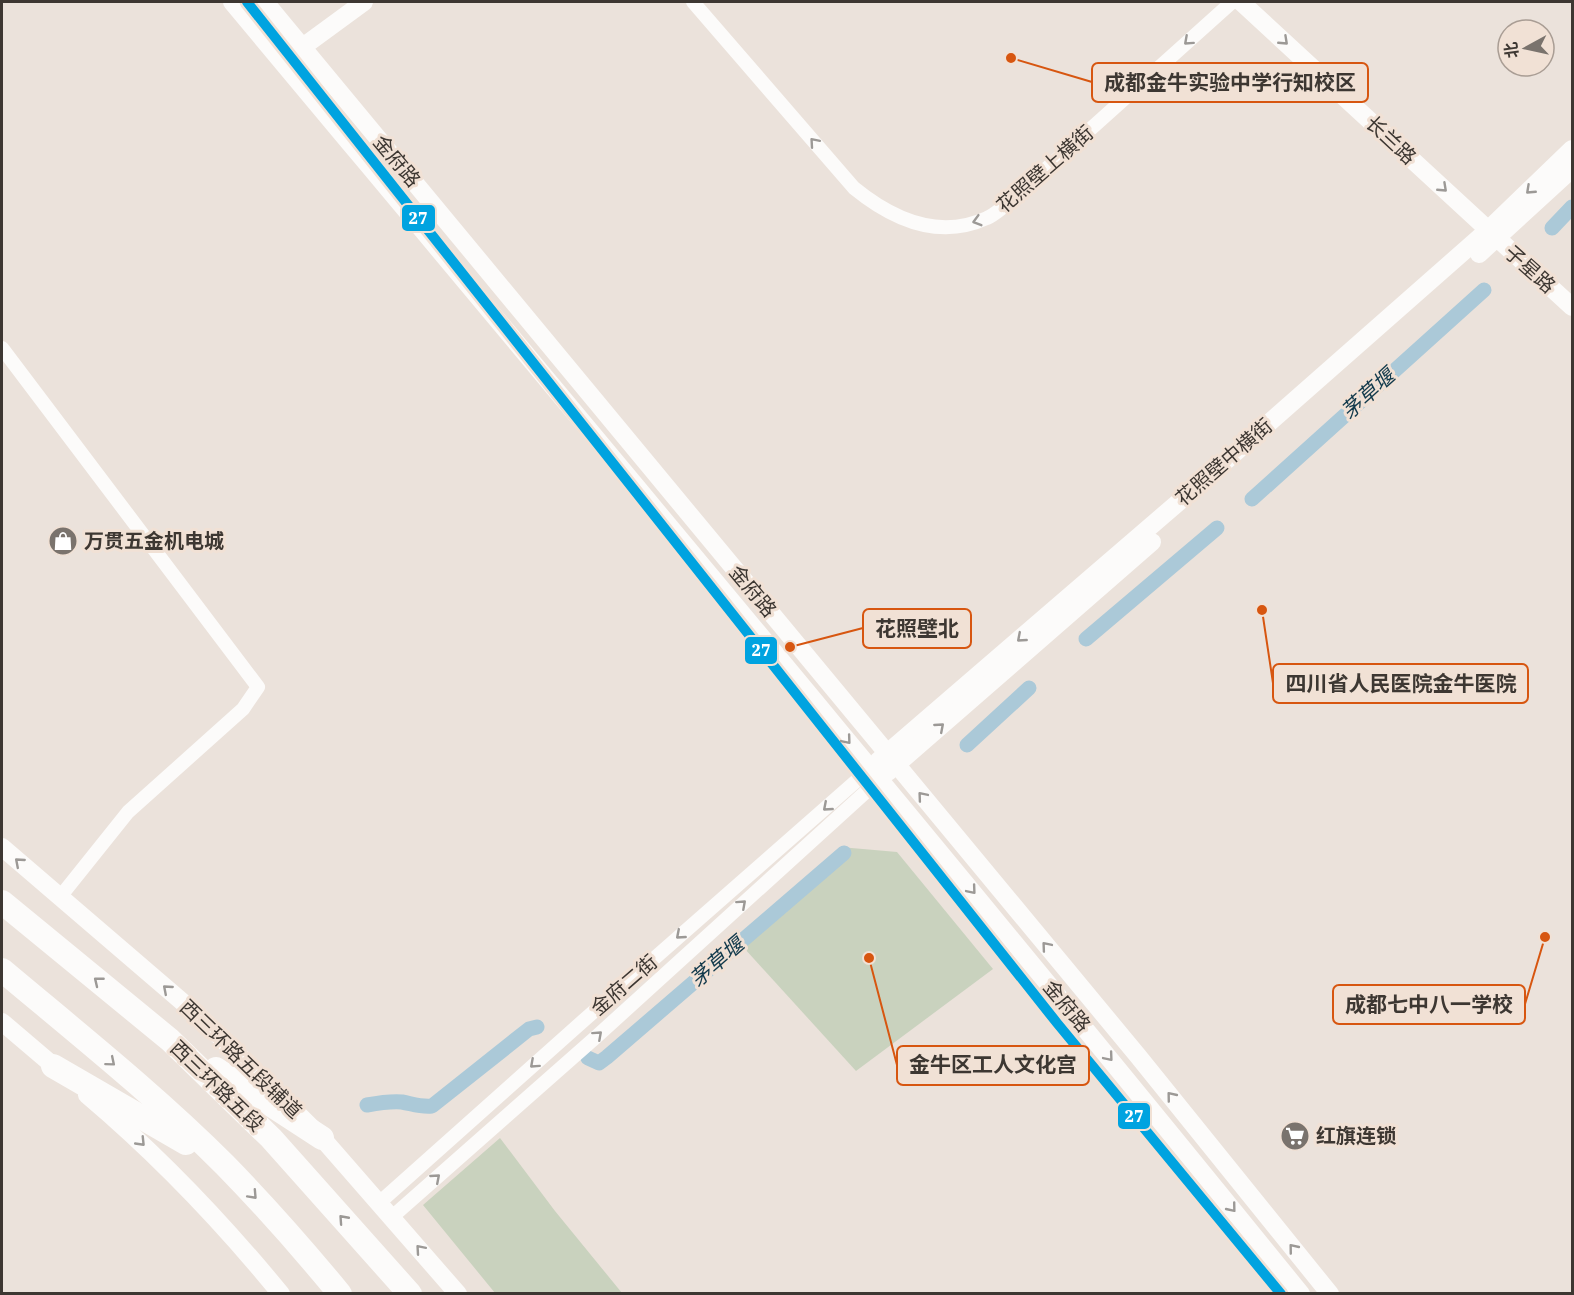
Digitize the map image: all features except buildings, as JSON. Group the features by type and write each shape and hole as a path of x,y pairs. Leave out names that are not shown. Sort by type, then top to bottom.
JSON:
{"highway":[{"name":"西三环路五段","path":"2,902 170,1040 271,1138 410,1293"},
{"path":"2,970 130,1077 224,1164 340,1293"},
{"path":"170,1040 322,1138"},
{"path":"53,1066 224,1164"}],"street":[{"name":"金府路","path":"232,2 875,774 1301,1293"},
{"name":"金府路","path":"265,2 1131,1047 1330,1293"},
{"path":"282,62 364,2"},
{"name":"花照壁上横街","path":"693,2 854,188 874,205 916,225 942,228 987,218 1006,205 1232,2"},
{"name":"长兰路","path":"1241,2 1492,234"},
{"name":"花照壁中横街","path":"1492,234 1572,149"},
{"name":"花照壁中横街","path":"875,774 1196,488 1492,234 1572,169"},
{"name":"子星路","path":"1492,234 1572,307"},
{"path":"2,348 258,687 243,709 128,812 60,897"},
{"name":"金府二街","path":"379,1203 583,1021 875,774"},
{"name":"金府二街","path":"392,1217 596,1037 875,774"},
{"name":"西三环路五段辅道","path":"2,847 200,1017 322,1138 458,1293"},
{"path":"2,1022 135,1135 240,1244 281,1293"}],"green space":[{"path":"840,847 897,852 993,969 856,1071 744,948"},
{"path":"500,1138 555,1211 622,1293 495,1293 423,1205"}],"waterway":[{"name":"茅草堰","path":"1552,228 1572,207"},
{"name":"茅草堰","path":"1252,499 1484,290"},
{"name":"茅草堰","path":"1086,639 1217,528"},
{"name":"茅草堰","path":"967,745 1029,688"},
{"name":"茅草堰","path":"588,1058 599,1063 607,1057 844,853"},
{"name":"茅草堰","path":"367,1105 402,1102 432,1106 529,1029 537,1027"}],"transit line":[{"name":"27","path":"247,2 1057,1023 1281,1294"}],"place":[{"name":"成都金牛实验中学行知校区","path":"1011,58"},
{"name":"万贯五金机电城","path":"63,541"},
{"name":"四川省人民医院金牛医院","path":"1262,610"},
{"name":"花照壁北","path":"790,647"},
{"name":"成都七中八一学校","path":"1545,937"},
{"name":"金牛区工人文化宫","path":"869,958"},
{"name":"红旗连锁","path":"1295,1136"}]}
